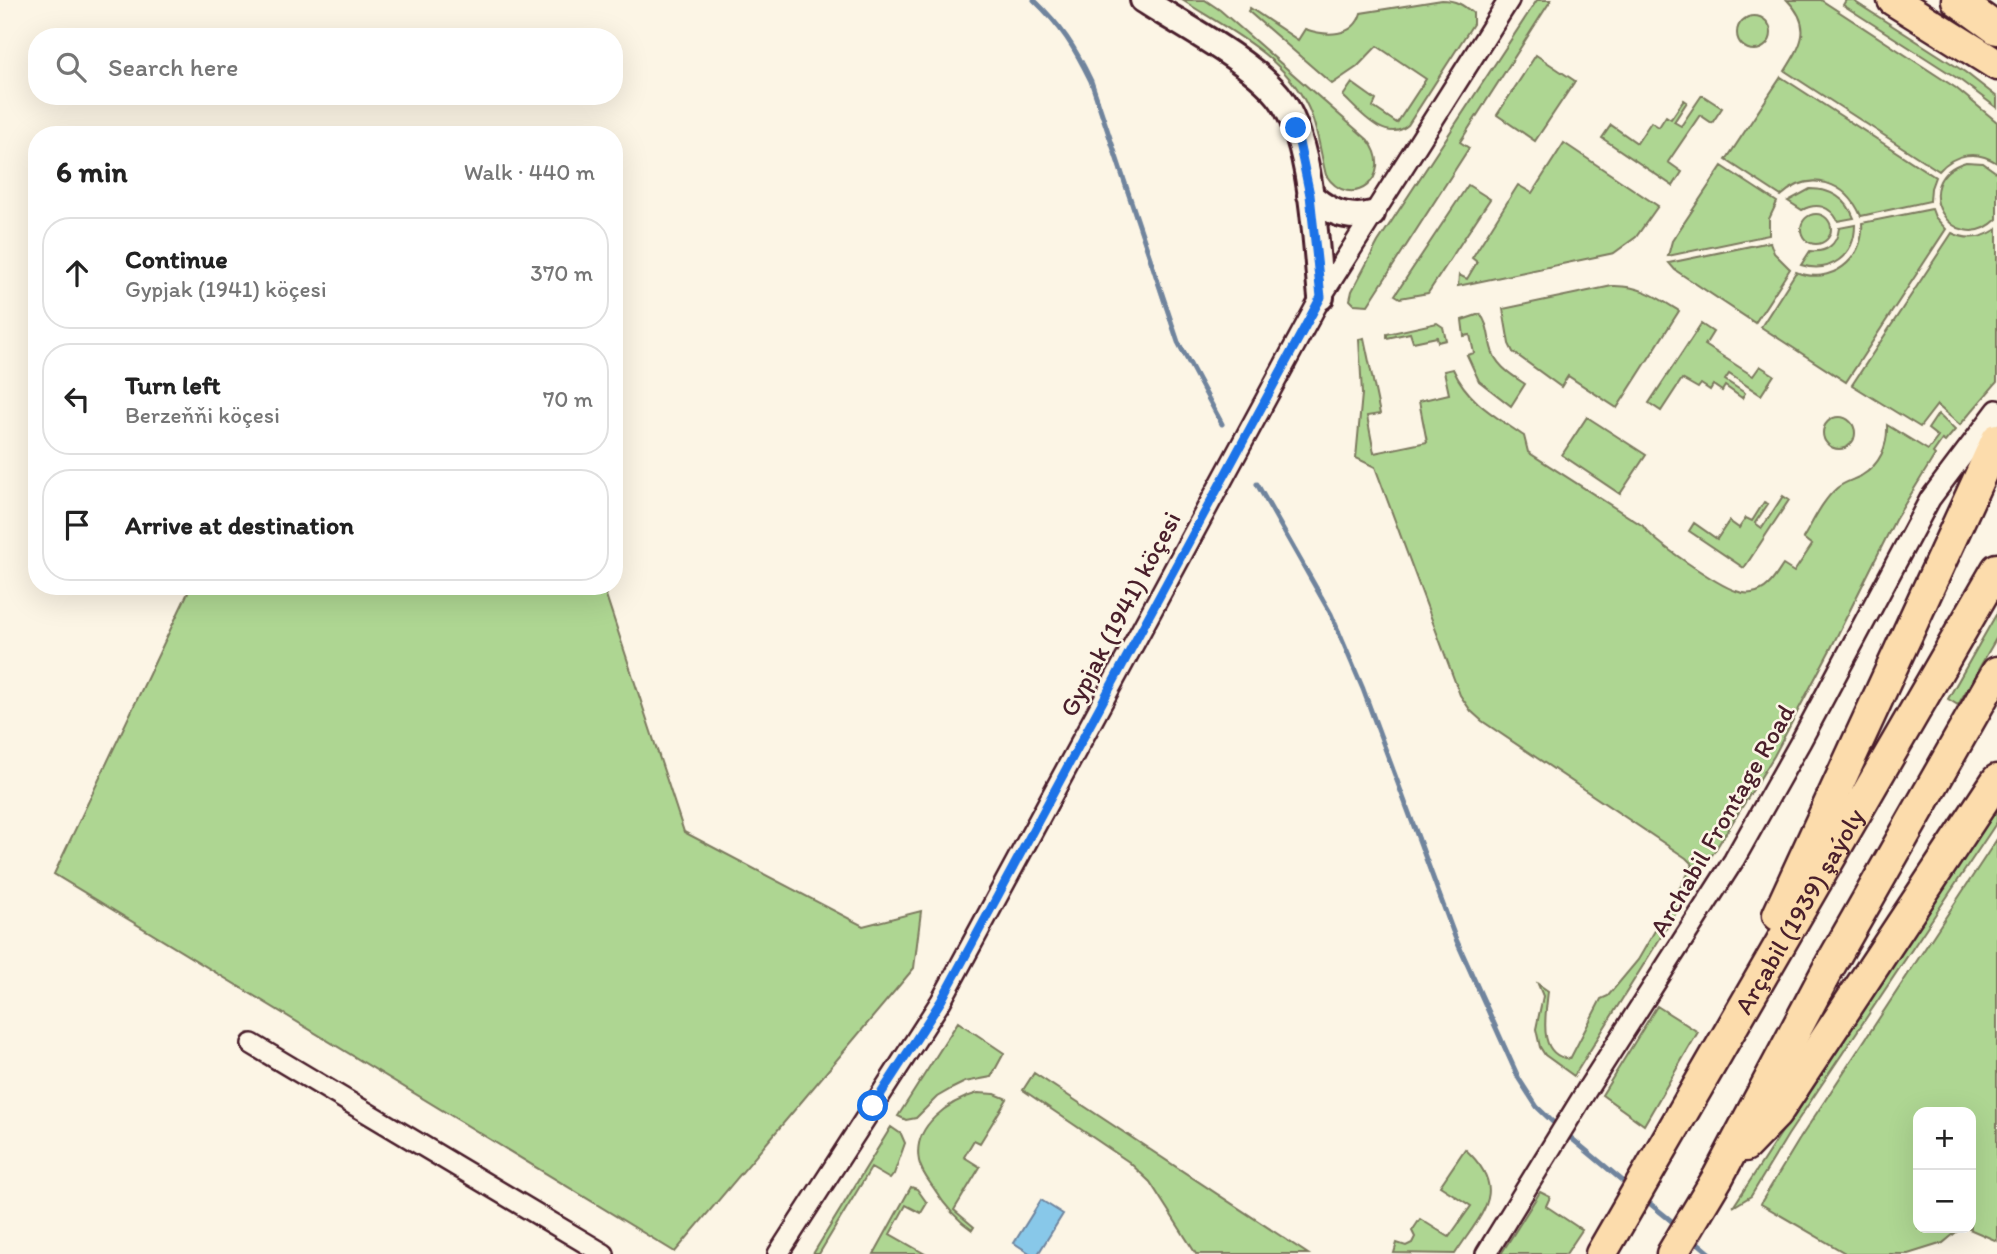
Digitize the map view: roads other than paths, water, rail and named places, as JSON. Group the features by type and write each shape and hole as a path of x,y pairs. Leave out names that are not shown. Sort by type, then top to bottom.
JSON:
{"main road":[{"path":"1893,0 1997,65"},
{"path":"1957,0 1997,29"},
{"path":"1967,0 1997,14"},
{"path":"1949,35 1997,78"},
{"path":"1670,1138 1769,935 1997,439"},
{"name":"Arçabil (1939) şaýoly","path":"1604,1249 1997,569"},
{"name":"Arçabil (1939) şaýoly","path":"1672,1254 1719,1175 1828,969 1997,672"},
{"path":"1719,1175 1776,1114 1997,780"}],"street":[{"path":"1143,0 1241,64 1276,94 1285,106 1296,128 1310,195 1321,297"},
{"name":"Gypjak (1941) köçesi","path":"778,1254 941,1001 1321,297 1509,0"},
{"path":"1310,195 1320,204 1346,216 1360,218 1372,214"},
{"name":"Archabil Frontage Road","path":"1486,1254 1588,1088 1734,860 1801,741 1930,499 1997,410"},
{"path":"252,1044 604,1254"}],"water":[{"path":"1041,1200 1063,1214 1038,1254 1031,1254 1014,1243"}],"waterway":[{"path":"1034,0 1067,38 1091,81 1178,342 1222,424"},
{"path":"1257,484 1331,614 1363,689 1455,937 1519,1079 1537,1107 1558,1127"},
{"path":"1565,1133 1630,1187"},
{"path":"1643,1198 1679,1227"},
{"path":"1692,1238 1711,1254"}]}
